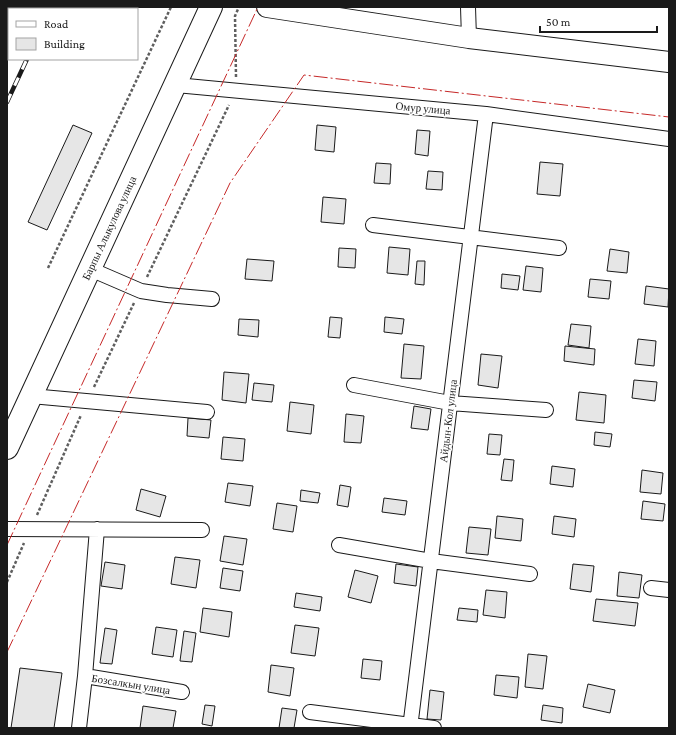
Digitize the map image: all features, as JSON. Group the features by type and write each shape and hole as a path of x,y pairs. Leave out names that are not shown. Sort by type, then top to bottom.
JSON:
{"main road":[{"name":"Барпы Алыкулова улица","path":"7,448 211,7"}],"street":[{"path":"267,7 469,38 669,62"},
{"path":"468,7 469,38"},
{"name":"Омур улица","path":"176,85 486,114 669,138"},
{"name":"Айдын-Кол улица","path":"410,727 486,114"},
{"path":"373,225 559,248"},
{"path":"90,269 141,291 167,295 212,298"},
{"path":"354,385 450,403 546,410"},
{"path":"31,396 207,412"},
{"path":"7,529 202,530"},
{"path":"85,676 97,529"},
{"path":"339,545 431,561 530,574"},
{"path":"651,588 669,590"},
{"name":"Бозсалкын улица","path":"79,728 85,676 182,692"},
{"path":"310,712 410,727 434,728"}],"path":[{"path":"48,268 171,7"}],"building":[{"path":"73,125 92,133 47,230 28,222"},
{"path":"317,125 336,127 334,152 315,150"},
{"path":"417,130 430,131 428,156 415,154"},
{"path":"540,162 563,164 560,196 537,194"},
{"path":"376,163 391,164 390,184 374,183"},
{"path":"428,171 443,172 442,190 426,189"},
{"path":"323,197 346,199 344,224 321,222"},
{"path":"389,247 410,249 408,275 387,273"},
{"path":"339,248 356,249 355,268 338,267"},
{"path":"610,249 629,252 627,273 607,271"},
{"path":"247,259 274,261 272,281 245,279"},
{"path":"417,261 425,261 424,285 415,284"},
{"path":"526,266 543,268 541,292 523,290"},
{"path":"502,274 520,276 518,290 501,288"},
{"path":"590,279 611,281 609,299 588,297"},
{"path":"646,286 669,289 668,307 644,304"},
{"path":"330,317 342,318 340,338 328,337"},
{"path":"385,317 404,319 402,334 384,332"},
{"path":"239,319 259,320 258,337 238,335"},
{"path":"571,324 591,326 589,348 568,345"},
{"path":"638,339 656,341 654,366 635,364"},
{"path":"404,344 424,346 421,379 401,378"},
{"path":"565,346 595,349 594,365 564,361"},
{"path":"481,354 502,356 498,388 478,385"},
{"path":"224,372 249,374 246,403 222,400"},
{"path":"634,380 657,382 655,401 632,398"},
{"path":"254,383 274,385 272,402 252,400"},
{"path":"579,392 606,395 604,423 576,420"},
{"path":"290,402 314,405 311,434 287,431"},
{"path":"414,406 431,409 428,430 411,428"},
{"path":"346,414 364,416 361,443 344,442"},
{"path":"188,418 211,420 209,438 187,436"},
{"path":"595,432 612,434 610,447 594,445"},
{"path":"489,434 502,435 500,455 487,454"},
{"path":"223,437 245,439 243,461 221,459"},
{"path":"504,459 514,460 512,481 501,480"},
{"path":"552,466 575,469 573,487 550,484"},
{"path":"642,470 663,473 661,494 640,492"},
{"path":"228,483 253,486 250,506 225,502"},
{"path":"340,485 351,487 348,507 337,505"},
{"path":"141,489 166,496 160,517 136,510"},
{"path":"301,490 320,493 318,503 300,501"},
{"path":"384,498 407,501 405,515 382,512"},
{"path":"643,501 665,504 663,521 641,519"},
{"path":"277,503 297,506 293,532 273,529"},
{"path":"497,516 523,519 521,541 495,538"},
{"path":"554,516 576,519 574,537 552,534"},
{"path":"469,527 491,529 488,555 466,553"},
{"path":"224,536 247,539 243,565 220,561"},
{"path":"175,557 200,560 196,588 171,584"},
{"path":"105,562 125,565 122,589 101,586"},
{"path":"396,564 418,567 416,586 394,583"},
{"path":"573,564 594,566 591,592 570,589"},
{"path":"223,568 243,571 240,591 220,588"},
{"path":"355,570 378,576 371,603 348,597"},
{"path":"619,572 642,575 639,598 617,596"},
{"path":"486,590 507,592 505,618 483,615"},
{"path":"296,593 322,597 320,611 294,607"},
{"path":"596,599 638,603 635,626 593,621"},
{"path":"203,608 232,612 229,637 200,632"},
{"path":"459,608 478,610 477,622 457,620"},
{"path":"295,625 319,628 315,656 291,653"},
{"path":"156,627 177,630 173,657 152,654"},
{"path":"105,628 117,630 112,664 100,663"},
{"path":"184,631 196,633 192,662 180,661"},
{"path":"528,654 547,656 543,689 525,687"},
{"path":"363,659 382,661 380,680 361,678"},
{"path":"271,665 294,668 290,696 268,692"},
{"path":"20,668 62,673 54,728 11,728"},
{"path":"496,675 519,677 517,698 494,695"},
{"path":"588,684 615,690 610,713 583,707"},
{"path":"430,690 444,692 441,720 427,719"},
{"path":"205,705 215,706 212,726 202,724"},
{"path":"543,705 563,708 562,723 541,720"},
{"path":"143,706 176,711 173,728 140,728"},
{"path":"282,708 297,710 294,728 279,728"}],"railway":[{"path":"7,102 27,60"}],"power":[{"path":"7,545 258,7"},
{"path":"7,652 230,183 304,75 669,117"}]}
